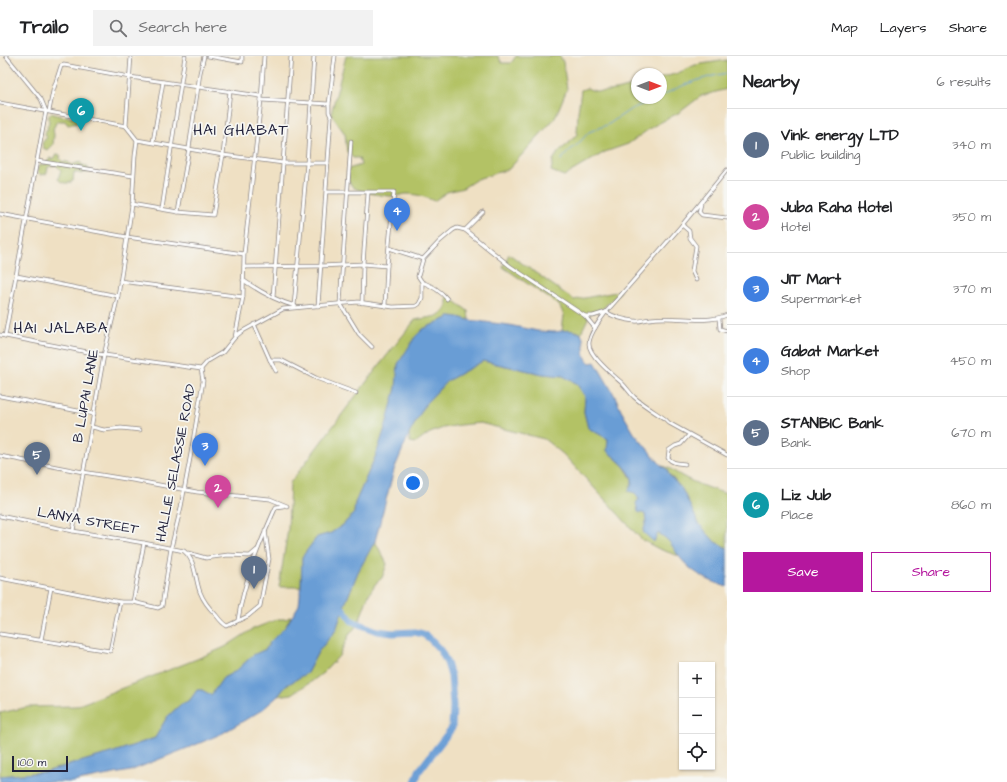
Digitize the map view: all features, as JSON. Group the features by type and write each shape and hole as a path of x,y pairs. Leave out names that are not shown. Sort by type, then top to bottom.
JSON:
{"street":[{"path":"6,56 41,99 47,111"},
{"path":"126,126 131,56"},
{"path":"162,209 185,56"},
{"path":"178,212 204,56"},
{"path":"208,56 242,62 242,56"},
{"name":"HALLIE SELASSIE ROAD","path":"0,578 120,602 133,602 158,608 162,606 171,548 185,490 203,381 201,369 208,361 223,352 234,337 243,297 244,254 261,98 264,56"},
{"path":"273,297 291,56"},
{"path":"294,306 307,163 314,56"},
{"path":"318,306 327,192 331,117 329,112 329,104 335,56"},
{"path":"5,336 47,111 60,66 230,91 288,102 329,104"},
{"path":"153,142 163,82"},
{"path":"132,205 131,204 178,212 212,215 223,155 230,91"},
{"path":"0,105 47,111 126,126 137,140 223,155 283,163 328,163"},
{"name":"B LUPAI LANE","path":"73,531 104,354 118,296 132,205 133,176 137,140"},
{"path":"351,141 340,303 359,334 372,347"},
{"path":"37,161 133,176"},
{"path":"727,170 606,312 595,328 590,341 590,346 598,359 634,397 665,419 668,423 727,455"},
{"path":"327,192 394,192 384,306"},
{"path":"362,302 368,192"},
{"path":"701,202 699,210 702,215 727,218"},
{"path":"465,230 483,212"},
{"path":"0,214 127,238 244,254"},
{"path":"682,224 689,231 690,238 696,246 692,270 696,280"},
{"path":"447,299 443,294 422,282 418,276 423,259 440,240 457,228 465,230 510,266 585,316 595,328"},
{"path":"389,248 423,259"},
{"path":"244,267 298,267 342,264 387,266"},
{"path":"17,276 118,296"},
{"path":"243,280 255,289 294,306 307,307"},
{"path":"120,281 243,297"},
{"path":"234,337 254,324 283,309 362,302 392,307 410,308 419,304 422,298 422,282"},
{"path":"585,316 594,316 606,312 613,316 636,322 650,318 705,321 727,316"},
{"path":"719,319 720,329 727,331"},
{"path":"254,324 276,371"},
{"path":"0,335 104,354 201,369"},
{"path":"270,360 281,360 316,378 356,393"},
{"path":"0,396 94,414"},
{"path":"92,427 104,430 121,428 140,430"},
{"path":"685,464 677,464 671,461 668,458 669,450 681,444 689,435"},
{"path":"0,456 197,492 270,499 287,506 276,507 266,530 241,600 238,620"},
{"name":"LANYA STREET","path":"0,516 73,531 144,542 206,558 228,555 250,556 258,550"},
{"path":"186,552 192,564 200,593 225,625 229,626 248,616 260,606 269,559 266,530"},
{"path":"133,602 144,542"},
{"path":"41,640 51,588"},
{"path":"0,634 110,651 120,602"}],"green space":[{"path":"346,56 498,56 502,63 511,63 516,56 560,56 563,62 567,89 555,118 509,169 477,179 463,188 447,192 434,201 411,194 396,196 380,195 356,189 350,183 348,179 348,169 361,165 359,158 353,158 347,152 345,134 331,114"},
{"path":"727,60 727,89 701,96 680,112 652,127 628,144 605,152 564,176 551,171 553,160 559,151 577,134 581,90 587,88 605,91 631,86 631,104 667,104 667,76 695,65"},
{"path":"51,113 63,117 74,117 79,119 77,123 68,125 65,121 57,121 53,129 53,145 48,150 43,148 42,143 47,137 45,135 46,130 48,129 48,117"},
{"path":"59,154 61,157 59,158 63,162 68,162 72,165 80,162 82,165 87,166 90,170 87,173 82,172 82,174 74,172 73,181 69,183 63,183 58,179 61,170 56,165 48,167 46,174 41,175 37,172 38,167 42,164 45,165 50,158 54,159 56,155"},
{"path":"509,254 574,300 621,291 600,311 591,312 581,333 576,331 562,331 564,315 559,305 503,267"},
{"path":"447,295 468,311 469,320 452,316 423,329 398,364 396,388 386,425 376,455 355,503 354,513 343,525 331,533 317,537 302,557 301,587 279,587 288,529 290,483 415,320 437,316 444,311 447,305"},
{"path":"483,361 543,374 563,376 576,383 585,396 584,412 588,428 608,439 607,451 623,465 632,479 632,485 645,514 646,522 654,541 658,533 668,539 679,556 659,549 642,540 563,454 544,439 480,423 443,428 430,433 416,443 410,442 409,434 426,403 447,381"},
{"path":"662,466 698,484 727,494 727,548 715,542 699,524 682,489"},
{"path":"375,541 387,564 382,578 376,583 369,594 358,624 349,635 339,656 324,672 311,682 292,694 278,696 287,685 307,673 318,652 336,630 358,572"},
{"path":"291,616 286,626 270,642 266,649 253,655 236,671 223,678 211,696 202,690 197,690 190,700 180,705 167,717 155,738 114,752 45,772 0,776 0,713 28,707 76,706 197,659 225,647 253,629 278,619 286,619"}],"water":[{"path":"452,316 538,331 554,332 569,330 581,333 584,340 584,352 587,360 590,363 595,362 634,433 662,466 667,469 669,475 682,489 699,524 715,542 727,548 727,587 706,579 694,571 678,555 670,542 658,533 654,542 643,532 646,522 645,514 638,512 636,503 639,499 635,493 628,491 632,483 631,475 622,464 607,451 608,439 588,428 584,412 585,396 576,383 563,376 543,374 483,361 447,381 426,403 409,434 394,470 375,541 358,572 336,630 318,652 307,673 287,685 278,696 262,710 223,733 130,771 72,782 0,782 0,776 45,772 114,752 155,738 167,717 180,705 190,700 197,690 202,690 211,695 223,678 236,671 253,655 266,649 270,642 286,626 299,605 302,557 317,537 331,533 343,525 354,513 355,503 376,455 386,425 396,388 398,364 415,337 423,329"}],"waterway":[{"path":"667,93 693,82 727,73"},
{"path":"561,160 589,132 609,124 631,109 643,104"},
{"path":"343,609 352,621 377,631 393,633 415,632 423,634 429,638 441,651 447,663 451,676 453,706 452,728 419,771 415,782"}],"place":[{"name":"Liz Jub","path":"81,131"},
{"name":"Gabat Market","path":"397,231"},
{"name":"JIT Mart","path":"205,466"},
{"name":"STANBIC Bank","path":"37,475"},
{"name":"Juba Raha Hotel","path":"218,508"},
{"name":"Vink energy LTD","path":"254,589"}],"district":[{"name":"HAI GHABAT","path":"241,130"},
{"name":"HAI JALABA","path":"61,328"}]}
